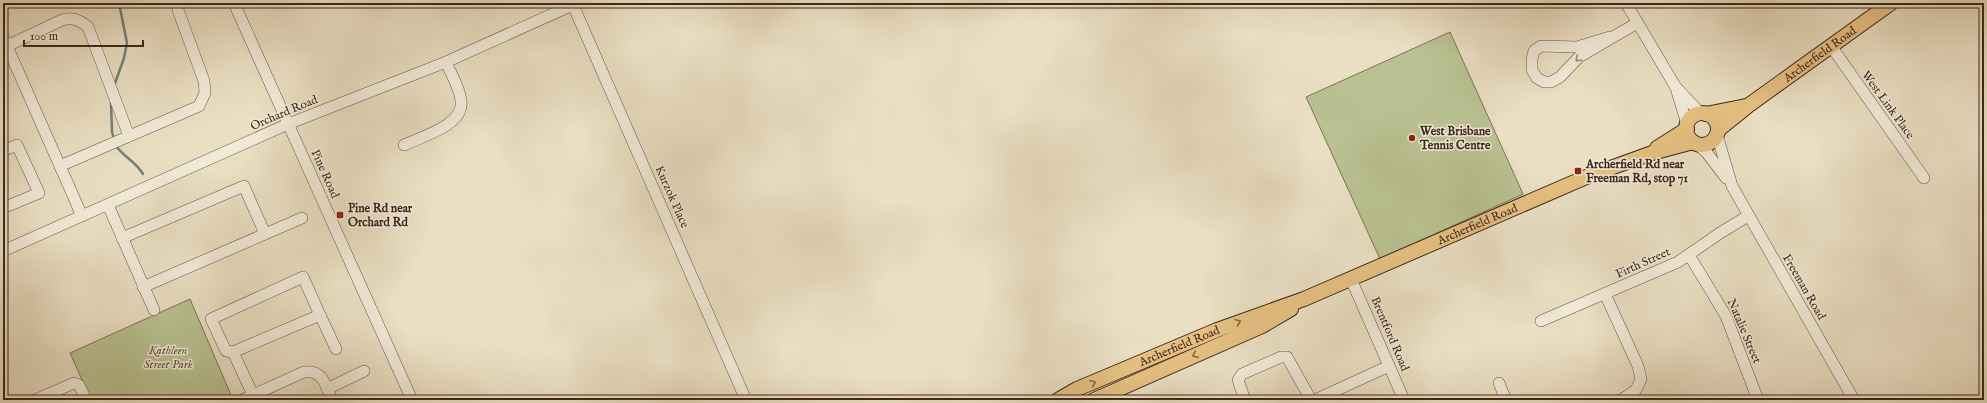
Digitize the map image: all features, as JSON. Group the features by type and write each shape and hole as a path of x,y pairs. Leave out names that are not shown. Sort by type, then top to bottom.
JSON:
{"main road":[{"name":"Archerfield Road","path":"1717,133 1749,105 1891,3"},
{"name":"Archerfield Road","path":"1703,114 1749,105"},
{"path":"1703,114 1715,120 1717,133 1711,143 1695,143 1687,134 1687,127 1693,117 1703,114"},
{"name":"Archerfield Road","path":"1652,153 1687,127"},
{"name":"Archerfield Road","path":"1058,400 1077,389 1217,330 1304,300 1351,278 1591,175 1652,153 1695,143"},
{"name":"Archerfield Road","path":"1094,400 1262,326 1304,300"}],"street":[{"name":"Pine Road","path":"234,3 412,400"},
{"path":"1626,3 1675,86 1687,127"},
{"name":"Orchard Road","path":"3,251 288,124 446,62 575,4"},
{"name":"Kurzok Place","path":"575,4 746,400"},
{"path":"60,166 199,106 205,93 204,81 178,10"},
{"path":"82,216 5,41 70,18 80,21 88,27 129,136"},
{"path":"1610,38 1577,47 1541,46 1534,51 1532,58 1532,70 1537,78 1544,82 1551,82 1560,77 1579,57 1638,23"},
{"name":"West Link Place","path":"1831,46 1924,178"},
{"path":"404,145 447,125 458,116 461,109 461,101 446,62"},
{"path":"1675,86 1703,114"},
{"name":"Freeman Road","path":"1717,133 1732,186"},
{"name":"Freeman Road","path":"1695,143 1707,154 1732,186 1854,400"},
{"path":"3,151 18,145 39,193 3,208"},
{"path":"122,238 244,186 265,234"},
{"path":"108,205 154,310"},
{"name":"Firth Street","path":"1541,321 1678,262 1748,216"},
{"path":"143,287 302,218"},
{"name":"Natalie Street","path":"1689,255 1726,316 1758,400"},
{"path":"320,314 233,352 226,351 211,319 303,277 320,314 336,349"},
{"name":"Brentford Road","path":"1351,278 1404,400"},
{"path":"1605,294 1638,366 1641,379 1636,390 1621,400"},
{"path":"233,352 253,395"},
{"path":"1245,400 1238,380 1242,374 1281,357 1287,357 1311,400"},
{"path":"1315,400 1389,366"},
{"path":"242,400 309,371 322,377 332,400"},
{"path":"327,389 364,371"},
{"path":"35,400 74,383 79,385 86,400"},
{"path":"1499,383 1506,400"}],"green space":[{"name":"West Brisbane Tennis Centre","path":"1450,32 1523,194 1380,259 1306,97"},
{"name":"Kathleen Street Park","path":"190,299 231,395 219,400 91,400 70,353"}],"waterway":[{"path":"114,86 124,58 127,43 119,3"},
{"path":"111,103 112,132 114,139"},
{"path":"116,146 137,166 143,174"}],"place":[{"name":"West Brisbane Tennis Centre","path":"1412,138"},
{"name":"Archerfield Rd near Freeman Rd, stop 71","path":"1578,171"},
{"name":"Pine Rd near Orchard Rd","path":"340,215"}]}
